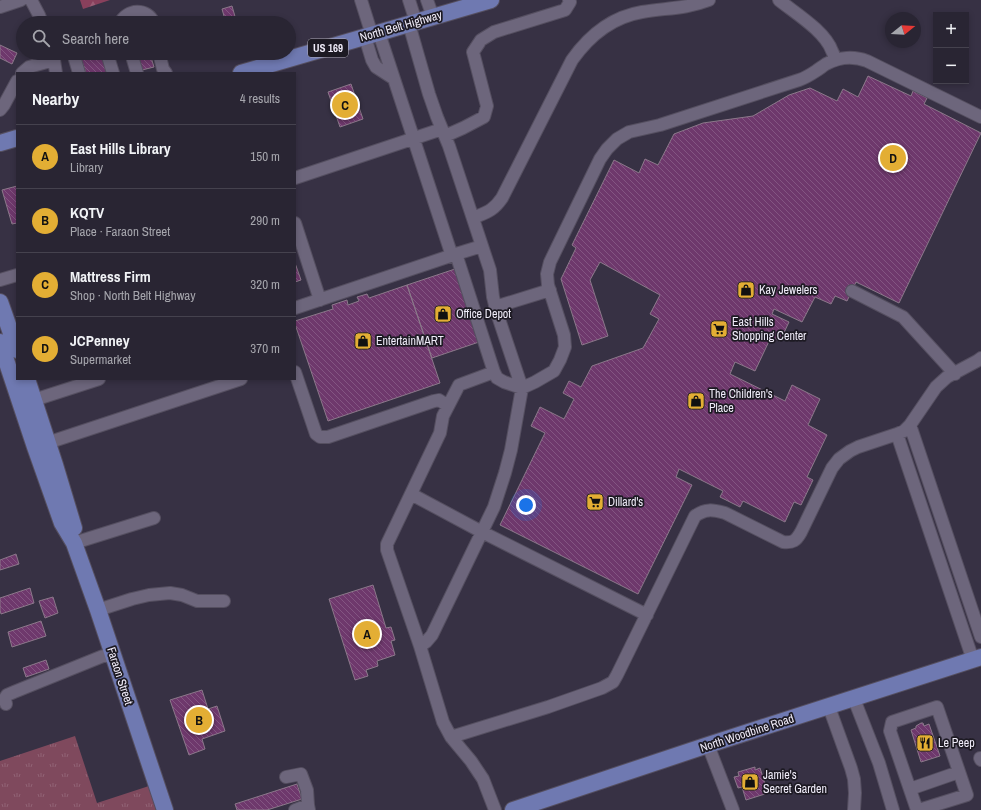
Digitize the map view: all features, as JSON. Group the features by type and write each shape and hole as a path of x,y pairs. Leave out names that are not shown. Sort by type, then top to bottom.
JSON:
{"main road":[{"name":"North Belt Highway","path":"296,59 491,0"},
{"name":"North Belt Highway","path":"245,72 263,70 294,60"},
{"path":"0,143 16,138"},
{"name":"Faraon Street","path":"0,302 16,358"},
{"name":"Faraon Street","path":"22,380 42,445 62,523 74,543 114,656 165,810"},
{"name":"Faraon Street","path":"27,380 34,400 42,445"},
{"name":"North Woodbine Road","path":"513,810 708,745 977,659"}],"street":[{"path":"0,7 21,0"},
{"path":"31,0 39,16"},
{"path":"361,0 372,35 372,60 376,67 393,78 494,372 497,378 522,388 554,371 560,360 565,347 564,335 548,285 547,274 550,262 600,159 607,149 629,132 660,126 799,80 807,77 826,64 835,60 854,58 867,61 981,117"},
{"path":"365,14 370,6 370,0"},
{"path":"409,0 412,23 429,94 443,133 450,146 490,270 493,297 522,388 505,473 494,507 432,635 420,646"},
{"path":"427,0 433,17"},
{"path":"296,178 413,139 463,128 484,117 487,106 473,52 482,40 494,32 565,10 570,2 569,0"},
{"path":"473,218 490,211 502,198 572,60 588,41 614,21 632,14 690,6 709,0"},
{"path":"779,0 819,32 832,50 835,60"},
{"path":"126,16 136,12 144,12 150,16"},
{"path":"23,72 29,67 44,60"},
{"path":"54,60 56,72"},
{"path":"75,60 79,72"},
{"path":"109,60 113,72"},
{"path":"130,60 133,72"},
{"path":"133,60 137,72"},
{"path":"161,60 164,69 167,72"},
{"path":"165,60 168,72"},
{"path":"0,110 16,83"},
{"path":"296,226 320,300"},
{"path":"296,308 482,246"},
{"path":"0,280 16,275"},
{"path":"496,307 550,290"},
{"path":"852,291 903,317 955,374"},
{"path":"451,737 548,707 602,688 613,682 695,516 700,512 708,510 725,513 783,542 790,543 796,540 832,468 840,459 858,447 904,431 910,425 936,387 947,377 955,374 981,358"},
{"path":"494,372 459,385 443,416 440,433 387,544 387,550 420,646 443,722 451,737 471,761 483,779 495,810"},
{"path":"296,375 316,434 320,437 328,437 434,401 439,400 448,406"},
{"path":"34,400 96,380"},
{"path":"42,445 238,380"},
{"path":"910,425 981,637"},
{"path":"897,434 977,659"},
{"path":"411,494 482,532 647,615"},
{"path":"74,543 154,518"},
{"path":"98,610 132,599 149,595 170,593 182,594 197,601 224,601"},
{"path":"6,704 5,698 7,695 103,656 114,656"},
{"path":"854,699 879,763 893,810"},
{"path":"829,707 852,773 855,793 854,810"},
{"path":"937,707 960,772 967,795 918,810 890,731 892,722 937,707"},
{"path":"708,745 733,810"},
{"path":"910,789 960,772"},
{"path":"286,777 301,774 308,790 308,808 295,810"}],"green space":[{"path":"80,0 110,0 83,9"},
{"path":"75,736 97,803 149,786 156,810 0,810 0,761"}],"building":[{"path":"232,6 235,16 224,16 222,9"},
{"path":"0,45 16,53 12,64 0,58"},
{"path":"81,60 103,60 108,72 86,72"},
{"path":"138,60 152,60 154,67 142,70"},
{"name":"East Hills Shopping Center","path":"868,76 911,96 913,91 927,98 924,104 981,133 899,303 856,282 847,301 835,296 831,304 815,297 802,322 774,309 772,314 789,322 780,341 771,337 755,371 735,362 730,374 785,401 792,385 820,399 808,425 827,435 807,477 813,480 801,505 794,502 785,522 743,501 740,507 720,497 723,491 679,469 676,477 692,485 638,594 500,525 545,433 531,426 540,407 564,419 574,399 563,393 569,381 581,387 592,366 643,348 659,319 650,314 660,295 600,262 590,280 608,336 582,345 561,279 576,248 572,245 614,160 639,173 645,159 658,165 674,134 703,123 753,116 789,95 810,88 837,101 843,89 858,97"},
{"path":"351,84 363,119 340,127 328,92"},
{"path":"16,186 16,223 12,224 2,190"},
{"path":"296,266 301,280 296,282"},
{"name":"Office Depot","path":"455,269 479,342 432,358 407,285"},
{"name":"EntertainMART","path":"407,285 440,383 328,421 296,327 296,321 333,309 332,305 347,300 348,305 359,301 357,297 367,294 369,298"},
{"path":"16,554 19,564 0,570 0,560"},
{"path":"373,585 386,628 391,627 395,640 391,641 395,655 377,661 378,666 366,670 368,676 355,680 329,599"},
{"path":"30,588 34,603 1,614 0,598"},
{"path":"53,597 58,613 45,618 39,601"},
{"path":"41,621 46,636 12,647 8,632"},
{"path":"46,660 49,669 26,677 23,668"},
{"path":"202,690 208,709 217,706 225,731 202,739 205,749 189,755 170,700"},
{"name":"Le Peep","path":"923,723 924,726 929,724 940,756 921,762 911,730 916,728 916,726"},
{"name":"Jamie's Secret Garden","path":"755,767 755,770 760,768 768,793 746,800 742,787 738,788 734,777 739,776 738,772"},
{"path":"297,784 302,799 267,810 237,810 235,804"}],"place":[{"name":"Mattress Firm","path":"345,105"},
{"name":"JCPenney","path":"893,158"},
{"name":"Kay Jewelers","path":"746,290"},
{"name":"Office Depot","path":"443,314"},
{"name":"East Hills Shopping Center","path":"719,329"},
{"name":"EntertainMART","path":"363,341"},
{"name":"The Children's Place","path":"696,401"},
{"name":"Dillard's","path":"595,502"},
{"name":"East Hills Library","path":"367,634"},
{"name":"KQTV","path":"199,720"},
{"name":"Le Peep","path":"925,743"},
{"name":"Jamie's Secret Garden","path":"750,782"}]}
